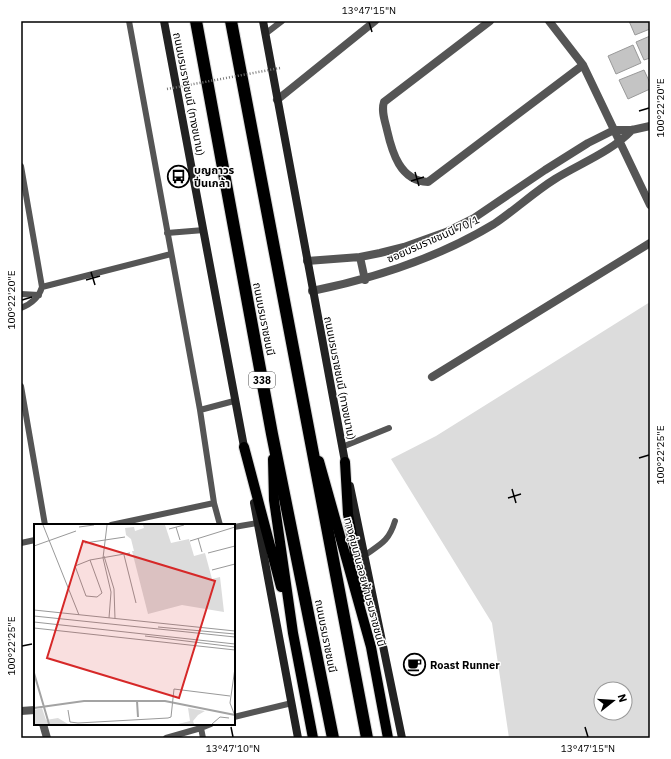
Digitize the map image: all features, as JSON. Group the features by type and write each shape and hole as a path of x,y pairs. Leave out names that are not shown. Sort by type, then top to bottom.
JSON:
{"highway":[{"name":"ถนนบรมราชชนนี","path":"196,21 272,434 332,738"},
{"name":"ถนนบรมราชชนนี","path":"231,21 367,738"}],"main road":[{"name":"ถนนบรมราชชนนี (ทางขนาน)","path":"164,21 298,738"},
{"name":"ถนนบรมราชชนนี (ทางขนาน)","path":"262,21 342,447 402,738"},
{"name":"338","path":"272,434 274,500 293,633 313,738"},
{"name":"ทางคู่ขนานลอยฟ้าบรมราชชนนี","path":"310,435 327,486 371,647 388,738"},
{"path":"244,447 293,633"},
{"path":"345,462 348,514 371,647"}],"street":[{"path":"277,100 375,21"},
{"path":"490,21 389,97 382,107 392,152 397,162 403,170 421,182 428,182 583,65"},
{"path":"549,21 583,65 650,205"},
{"name":"ซอยบรมราชชนนี 70/1","path":"307,261 360,257 404,248 446,232 474,218 588,143 614,130 632,130 650,126"},
{"name":"ซอยบรมราชชนนี 70/1","path":"312,291 365,280 407,266 466,239 494,223 554,180 620,143 632,130"},
{"path":"432,377 650,244"},
{"path":"360,257 365,280"},
{"path":"21,711 34,710"},
{"path":"43,725 46,738"}],"lane":[{"path":"129,21 200,410 214,503 220,524"},
{"path":"265,34 282,21"},
{"path":"21,166 42,287 39,295 29,305 21,308"},
{"path":"167,233 204,230"},
{"path":"42,287 171,254"},
{"path":"21,294 39,295"},
{"path":"21,386 23,413 45,524"},
{"path":"200,410 234,401"},
{"path":"342,447 389,428"},
{"path":"116,524 214,503"},
{"path":"365,555 383,544 391,535 395,521"},
{"path":"235,527 258,523"},
{"path":"21,541 34,540"},
{"path":"235,717 292,703"},
{"path":"166,738 208,725"},
{"path":"201,728 203,738"}],"path":[{"path":"167,89 280,68"}],"shaded area":[{"path":"650,302 650,738 509,738 492,623 391,459 436,436"}],"building":[{"path":"629,21 650,21 650,29 635,35"},
{"path":"650,36 650,58 644,60 636,42"},
{"path":"633,45 641,63 616,74 608,56"},
{"path":"644,70 650,83 650,89 628,99 619,80"}],"place":[{"name":"บุญถาวร ปิ่นเกล้า","path":"178,176"},
{"name":"Roast Runner","path":"415,665"}]}
